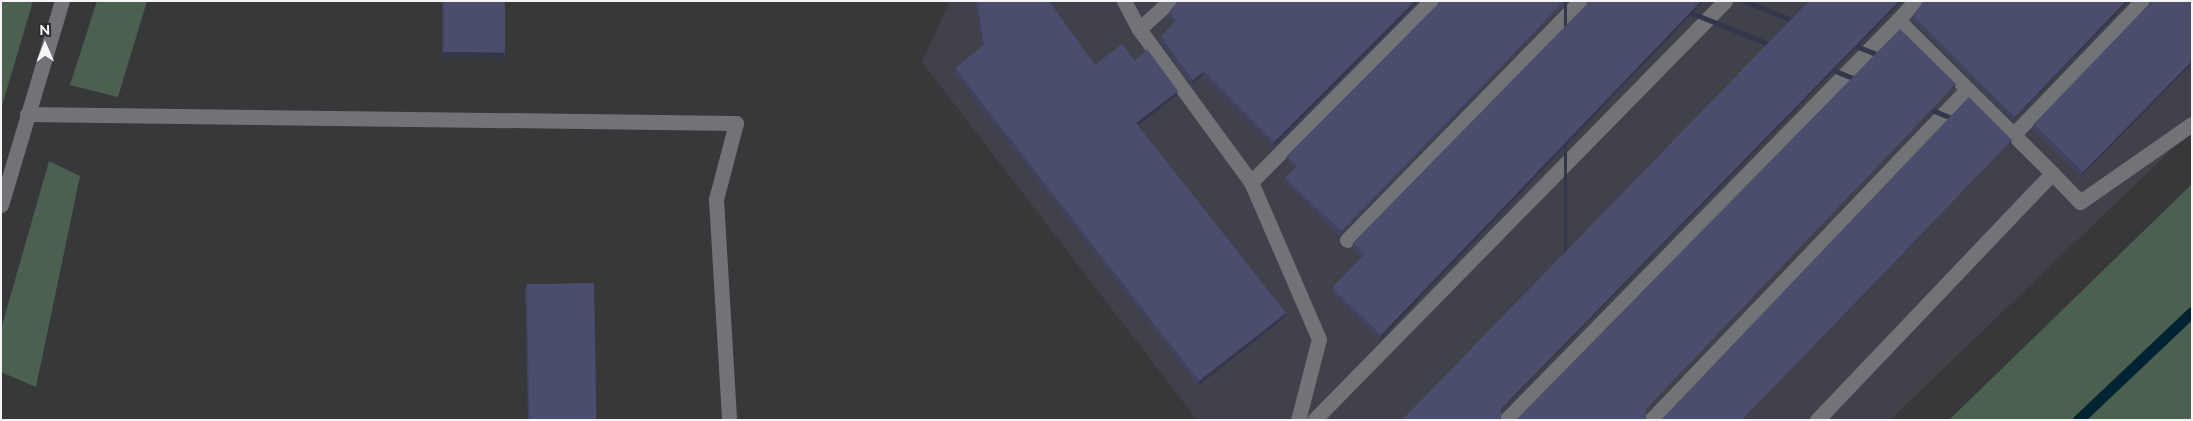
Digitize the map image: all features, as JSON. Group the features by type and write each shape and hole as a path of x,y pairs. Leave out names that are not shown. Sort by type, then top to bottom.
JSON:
{"street":[{"path":"1,205 62,1"},
{"path":"1124,1 1139,29 1252,182 1319,339 1298,420"},
{"path":"1139,29 1170,1"},
{"path":"1252,182 1431,1"},
{"path":"1347,240 1580,1"},
{"path":"1314,420 1724,1"},
{"path":"1506,420 1915,1"},
{"path":"2013,135 2142,1"},
{"path":"1898,20 2080,202 2192,124"},
{"path":"1651,420 1967,89"},
{"path":"27,114 736,123 716,200 729,420"},
{"path":"1817,420 2052,173"}],"shaded area":[{"path":"950,1 2192,1 2192,130 1890,420 1197,420 922,62"}],"green space":[{"path":"1,1 33,1 1,109"},
{"path":"97,1 147,1 118,97 70,85"},
{"path":"49,161 80,176 36,387 1,372 1,329"},
{"path":"2192,184 2192,420 1949,420"}],"building":[{"path":"444,1 505,1 505,52 444,52"},
{"path":"977,1 1049,1 1095,65 1122,44 1135,61 1147,49 1178,91 1136,123 1286,313 1199,381 955,68 984,45"},
{"path":"1179,1 1415,1 1274,142 1204,71 1193,80 1161,36 1176,21 1170,11"},
{"path":"1439,1 1564,1 1341,231 1285,178 1297,166 1287,156"},
{"path":"1588,1 1701,1 1381,335 1332,288 1365,254 1353,243"},
{"path":"1809,1 1899,1 1501,409 1501,420 1402,420"},
{"path":"1924,1 2126,1 2015,117 1913,15"},
{"path":"2150,1 2192,1 2192,61 2083,172 2034,124"},
{"path":"1900,29 1956,84 1646,409 1646,420 1516,420"},
{"path":"1969,97 2012,140 1742,420 1661,420"},
{"path":"594,283 596,420 529,420 527,284"}],"waterway":[{"path":"2078,420 2192,312"}]}
